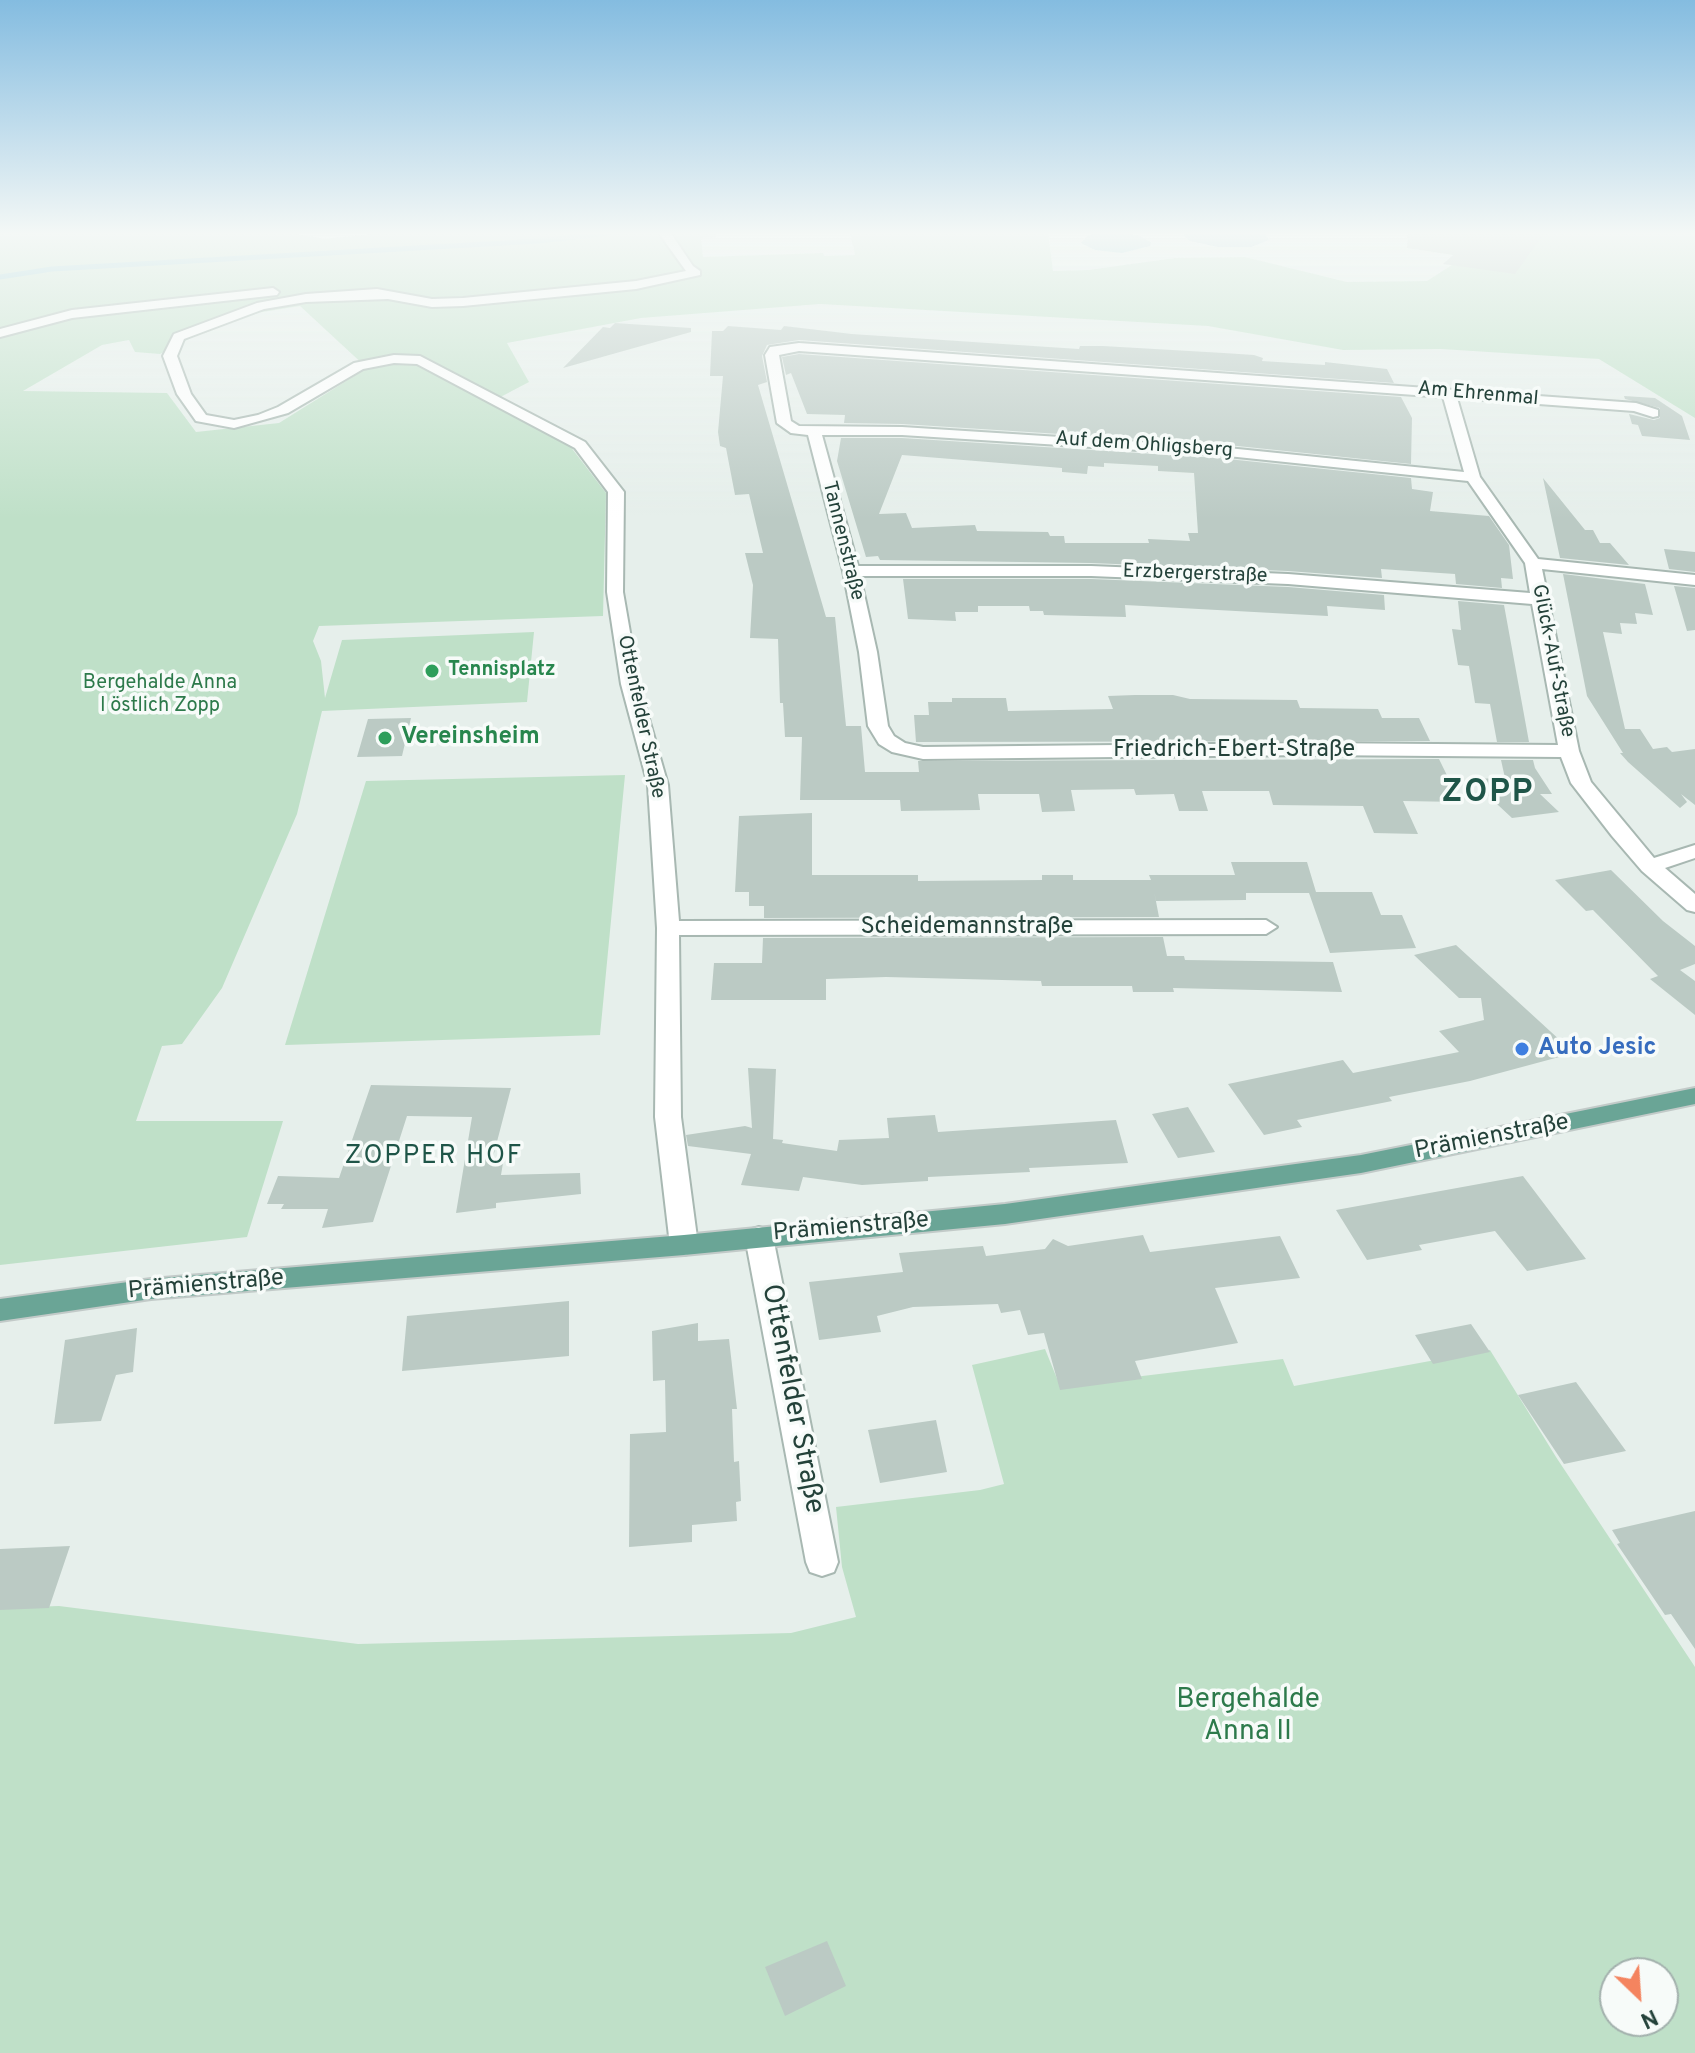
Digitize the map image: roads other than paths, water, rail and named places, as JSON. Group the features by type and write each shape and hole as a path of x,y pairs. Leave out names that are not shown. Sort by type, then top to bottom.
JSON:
{"main road":[{"name":"Prämienstraße","path":"0,1310 151,1289 684,1245 1005,1214 1361,1164 1695,1096"}],"street":[{"path":"0,333 20,328"},
{"name":"Ottenfelder Straße","path":"201,328 179,337 170,356 184,394 201,418 234,424 262,418 283,410 359,366 408,358 420,360 580,445 616,492 615,592 630,684 658,785 668,928 668,1117 684,1245"},
{"name":"Am Ehrenmal","path":"814,431 796,430 784,423 772,355 775,350 799,347 847,350 1449,393 1636,407 1653,413"},
{"name":"Glück-Auf-Straße","path":"1449,393 1473,477 1533,563 1569,751 1581,783 1650,866 1695,905"},
{"name":"Auf dem Ohligsberg","path":"814,431 902,431 1218,451 1473,477"},
{"name":"Tannenstraße","path":"814,431 851,571 868,652 878,726 886,740 899,748"},
{"path":"1533,563 1695,580"},
{"name":"Erzbergerstraße","path":"851,571 1152,573 1288,579 1538,599"},
{"name":"Friedrich-Ebert-Straße","path":"899,748 923,753 1312,749 1569,751"},
{"path":"1650,866 1695,851"},
{"name":"Scheidemannstraße","path":"668,928 1266,927"},
{"name":"Ottenfelder Straße","path":"759,1237 822,1562"}],"place":[{"name":"Tennisplatz","path":"432,671"},
{"name":"Vereinsheim","path":"385,738"},
{"name":"Auto Jesic","path":"1522,1049"}],"district":[{"name":"ZOPP","path":"1488,795"},
{"name":"ZOPPER HOF","path":"434,1158"}],"park label":[{"name":"Bergehalde Anna I östlich Zopp","path":"160,696"},
{"name":"Bergehalde Anna II","path":"1248,1717"}]}
